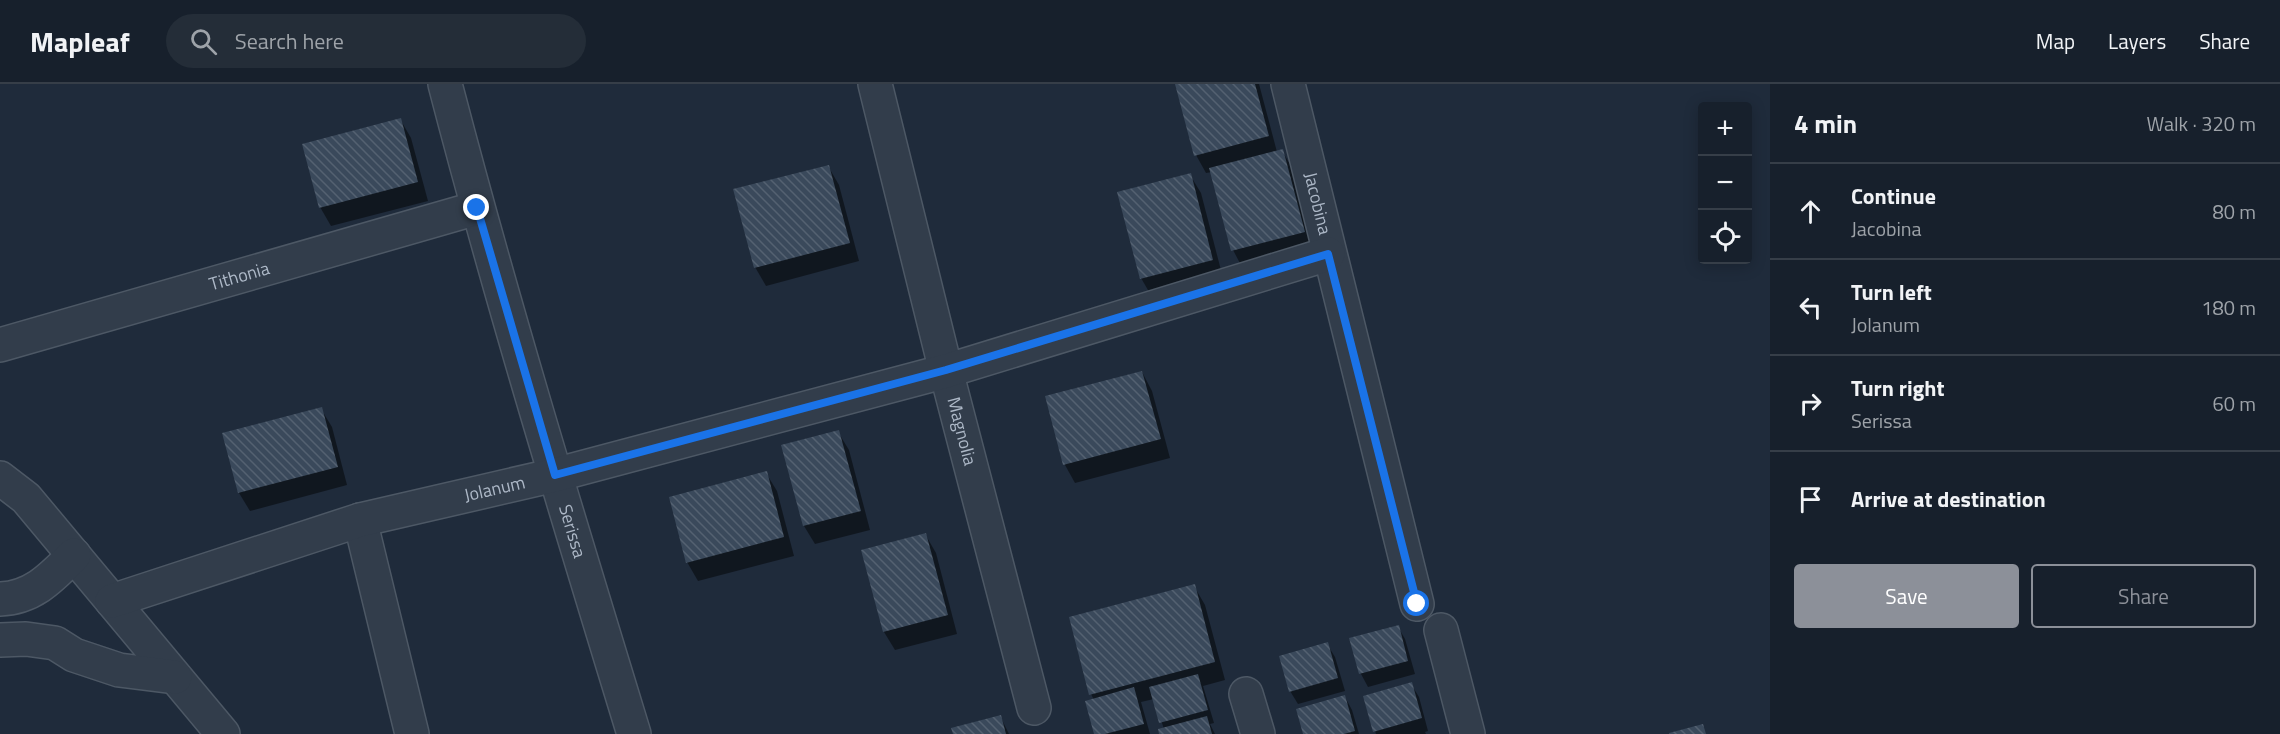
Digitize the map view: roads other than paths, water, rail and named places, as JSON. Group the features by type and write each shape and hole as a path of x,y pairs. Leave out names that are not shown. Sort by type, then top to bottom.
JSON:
{"street":[{"name":"Serissa","path":"446,84 477,208 634,734"},
{"name":"Magnolia","path":"875,84 946,370 1034,708"},
{"name":"Jacobina","path":"1288,84 1328,254 1417,604"},
{"name":"Tithonia","path":"0,345 477,208"},
{"name":"Jolanum","path":"112,601 360,520 555,475 946,370 1328,254"},
{"path":"0,478 26,498 222,734"},
{"path":"360,520 412,734"},
{"path":"0,600 12,599 43,585 74,555"},
{"path":"1441,630 1468,734"},
{"path":"0,640 26,639 55,643 74,655 119,670 175,677"},
{"path":"1246,694 1258,734"}]}
